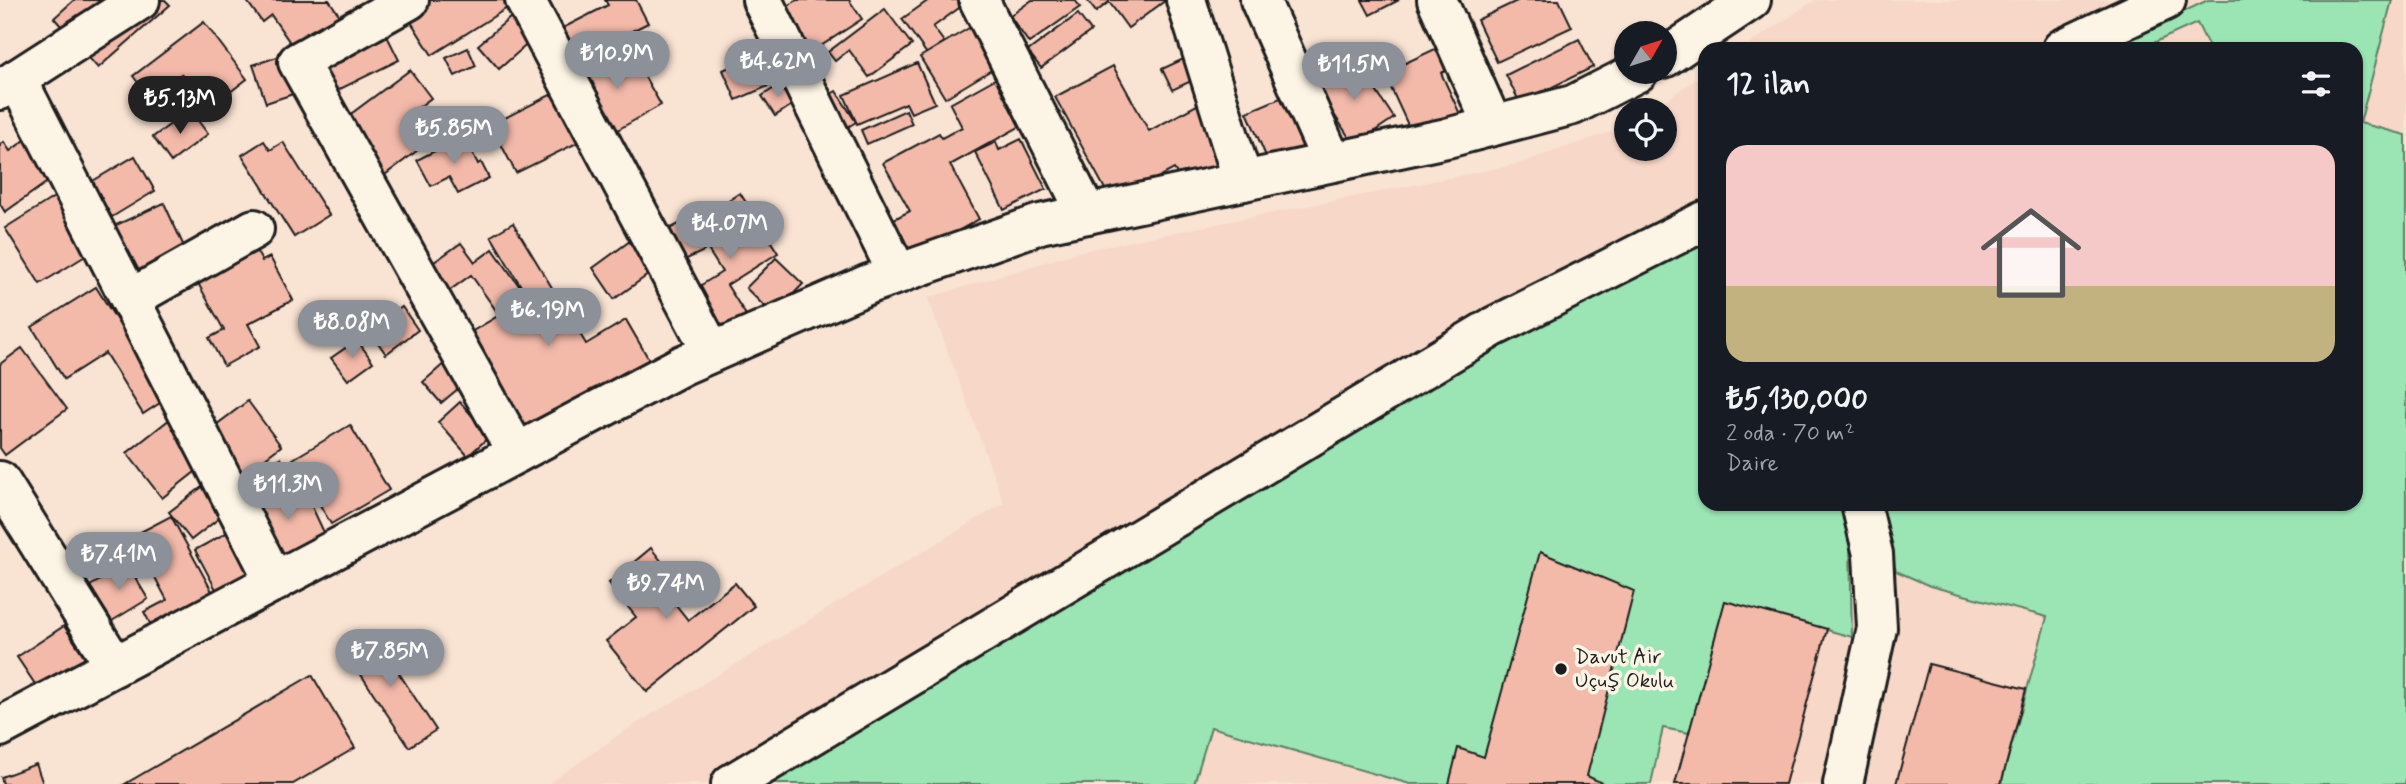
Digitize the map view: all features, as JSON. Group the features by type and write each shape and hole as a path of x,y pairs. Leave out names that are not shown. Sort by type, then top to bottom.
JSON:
{"street":[{"path":"140,0 8,84 130,299 275,582"},
{"path":"410,0 299,62 517,453"},
{"path":"525,0 712,352"},
{"path":"762,0 898,274"},
{"path":"979,0 1087,214"},
{"path":"1186,0 1243,181"},
{"path":"1261,0 1332,162"},
{"path":"1437,0 1493,126"},
{"path":"1677,49 1751,0"},
{"path":"2077,42 2166,0"},
{"path":"0,727 682,365 869,284 1040,224 1493,126 1573,106 1615,84"},
{"path":"731,784 1493,327 1698,224"},
{"path":"130,299 254,229"},
{"path":"0,481 115,666"},
{"path":"1843,784 1877,628 1873,554 1863,511"}],"shaded area":[{"path":"1815,0 2406,0 2406,784 548,784 623,732 1004,503 928,298 1082,251 1514,165 1614,131 1614,161 1677,161 1677,98 1669,98 1698,78 1698,511 2363,511 2363,42 1752,42"}],"green space":[{"path":"2208,0 2392,0 2363,111 2363,42 2206,42 2197,23 2155,42 2129,42 2130,37"},
{"path":"2363,124 2406,135 2405,784 2001,784 2047,617 1930,586 1896,571 1879,511 2363,511"},
{"path":"1698,237 1698,511 1842,511 1850,544 1852,637 1725,602 1689,733 1663,728 1651,784 1410,784 1211,727 1194,784 762,784 1412,387"}],"building":[{"path":"74,0 165,0 170,5 98,68 54,18"},
{"path":"329,0 346,25 300,57 271,15 262,22 247,1"},
{"path":"429,0 513,0 515,3 432,55 406,14"},
{"path":"605,0 636,0 648,23 568,63 553,33 608,5"},
{"path":"797,0 849,0 862,19 810,53 782,10"},
{"path":"929,0 970,0 933,27 944,42 927,54 902,19"},
{"path":"1032,0 1075,0 1080,7 1029,43 1010,16"},
{"path":"1087,0 1166,0 1128,28 1109,2 1096,12"},
{"path":"1362,0 1399,0 1370,15"},
{"path":"1519,0 1559,0 1572,27 1497,62 1477,20"},
{"path":"885,9 912,45 869,77 849,50 835,61 828,52"},
{"path":"1078,14 1091,31 1041,68 1028,51"},
{"path":"511,17 531,41 499,69 478,45"},
{"path":"204,22 247,79 208,109 181,74 150,98 133,76"},
{"path":"974,25 998,66 945,98 920,57"},
{"path":"383,28 399,60 328,95 312,63"},
{"path":"1579,39 1593,67 1520,103 1506,75"},
{"path":"1450,42 1461,64 1441,73 1460,114 1413,136 1384,73"},
{"path":"627,46 661,105 607,136 574,77"},
{"path":"468,48 476,66 455,76 446,58"},
{"path":"766,50 780,81 736,100 723,70"},
{"path":"286,54 299,92 266,103 253,65"},
{"path":"1192,55 1202,76 1172,90 1162,69"},
{"path":"1355,59 1394,118 1354,145 1315,85"},
{"path":"917,63 935,103 911,113 906,103 857,124 844,95"},
{"path":"1113,66 1149,131 1206,100 1236,156 1184,184 1174,169 1112,202 1055,97"},
{"path":"410,70 431,98 402,120 422,147 382,177 340,122"},
{"path":"1002,75 1028,122 950,165 979,219 908,259 888,222 910,211 883,163 939,133 942,138 962,127 950,104"},
{"path":"782,83 795,103 775,116 762,96"},
{"path":"560,90 585,139 516,173 491,125"},
{"path":"836,91 856,122 843,130 823,99"},
{"path":"1290,94 1311,144 1268,161 1247,112"},
{"path":"190,110 208,134 171,162 153,137"},
{"path":"906,110 912,124 867,144 861,130"},
{"path":"32,135 60,173 5,212 0,204 0,145 4,142 10,151"},
{"path":"464,136 478,164 481,162 489,178 458,194 449,177 431,186 417,160"},
{"path":"1021,139 1046,189 1004,210 975,152 996,142 999,150"},
{"path":"264,141 270,150 283,142 329,215 294,237 242,155"},
{"path":"135,156 155,191 112,217 91,182"},
{"path":"740,193 778,253 727,285 751,323 722,341 690,292 722,272 692,224"},
{"path":"59,194 95,250 40,284 5,228"},
{"path":"164,203 186,251 137,274 114,226"},
{"path":"689,219 704,251 676,264 661,233"},
{"path":"513,223 586,344 626,320 651,363 528,437 466,335 528,298 491,236"},
{"path":"247,235 262,261 270,257 293,300 248,324 260,346 224,366 209,338 224,330 189,267"},
{"path":"630,241 652,272 614,299 593,268"},
{"path":"461,243 475,262 493,249 527,297 500,316 471,275 446,293 427,267"},
{"path":"776,258 803,284 773,315 746,288"},
{"path":"96,287 166,399 143,414 105,353 64,379 32,327"},
{"path":"402,307 418,330 386,354 369,330"},
{"path":"357,340 373,362 348,380 331,358"},
{"path":"22,348 67,409 5,455 0,448 0,364"},
{"path":"446,362 465,383 441,403 423,382"},
{"path":"248,401 281,446 238,479 204,434"},
{"path":"460,402 490,436 468,456 438,422"},
{"path":"170,419 205,464 162,498 127,453"},
{"path":"350,425 389,490 331,524 293,459"},
{"path":"281,458 286,470 258,482 253,469"},
{"path":"298,477 329,543 278,567 247,502"},
{"path":"210,481 231,509 191,540 169,512"},
{"path":"171,516 213,593 152,627 144,612 167,600 133,536"},
{"path":"237,527 262,574 220,597 195,550"},
{"path":"651,548 677,581 665,591 688,620 735,583 754,606 647,692 606,641 636,617 609,583"},
{"name":"Davut Air Uçuş Okulu","path":"1540,552 1634,591 1587,776 1604,784 1449,784 1458,748 1484,757"},
{"path":"127,564 148,599 112,621 90,586"},
{"path":"1725,601 1827,629 1785,784 1675,784"},
{"path":"64,626 92,668 45,699 17,657"},
{"path":"372,632 436,730 409,747 344,649"},
{"path":"1929,664 2026,689 2001,784 1896,784"},
{"path":"312,675 355,748 293,784 125,784"},
{"path":"36,764 43,784 3,784 1,777"}],"place":[{"name":"Davut Air Uçuş Okulu","path":"1561,669"}]}
